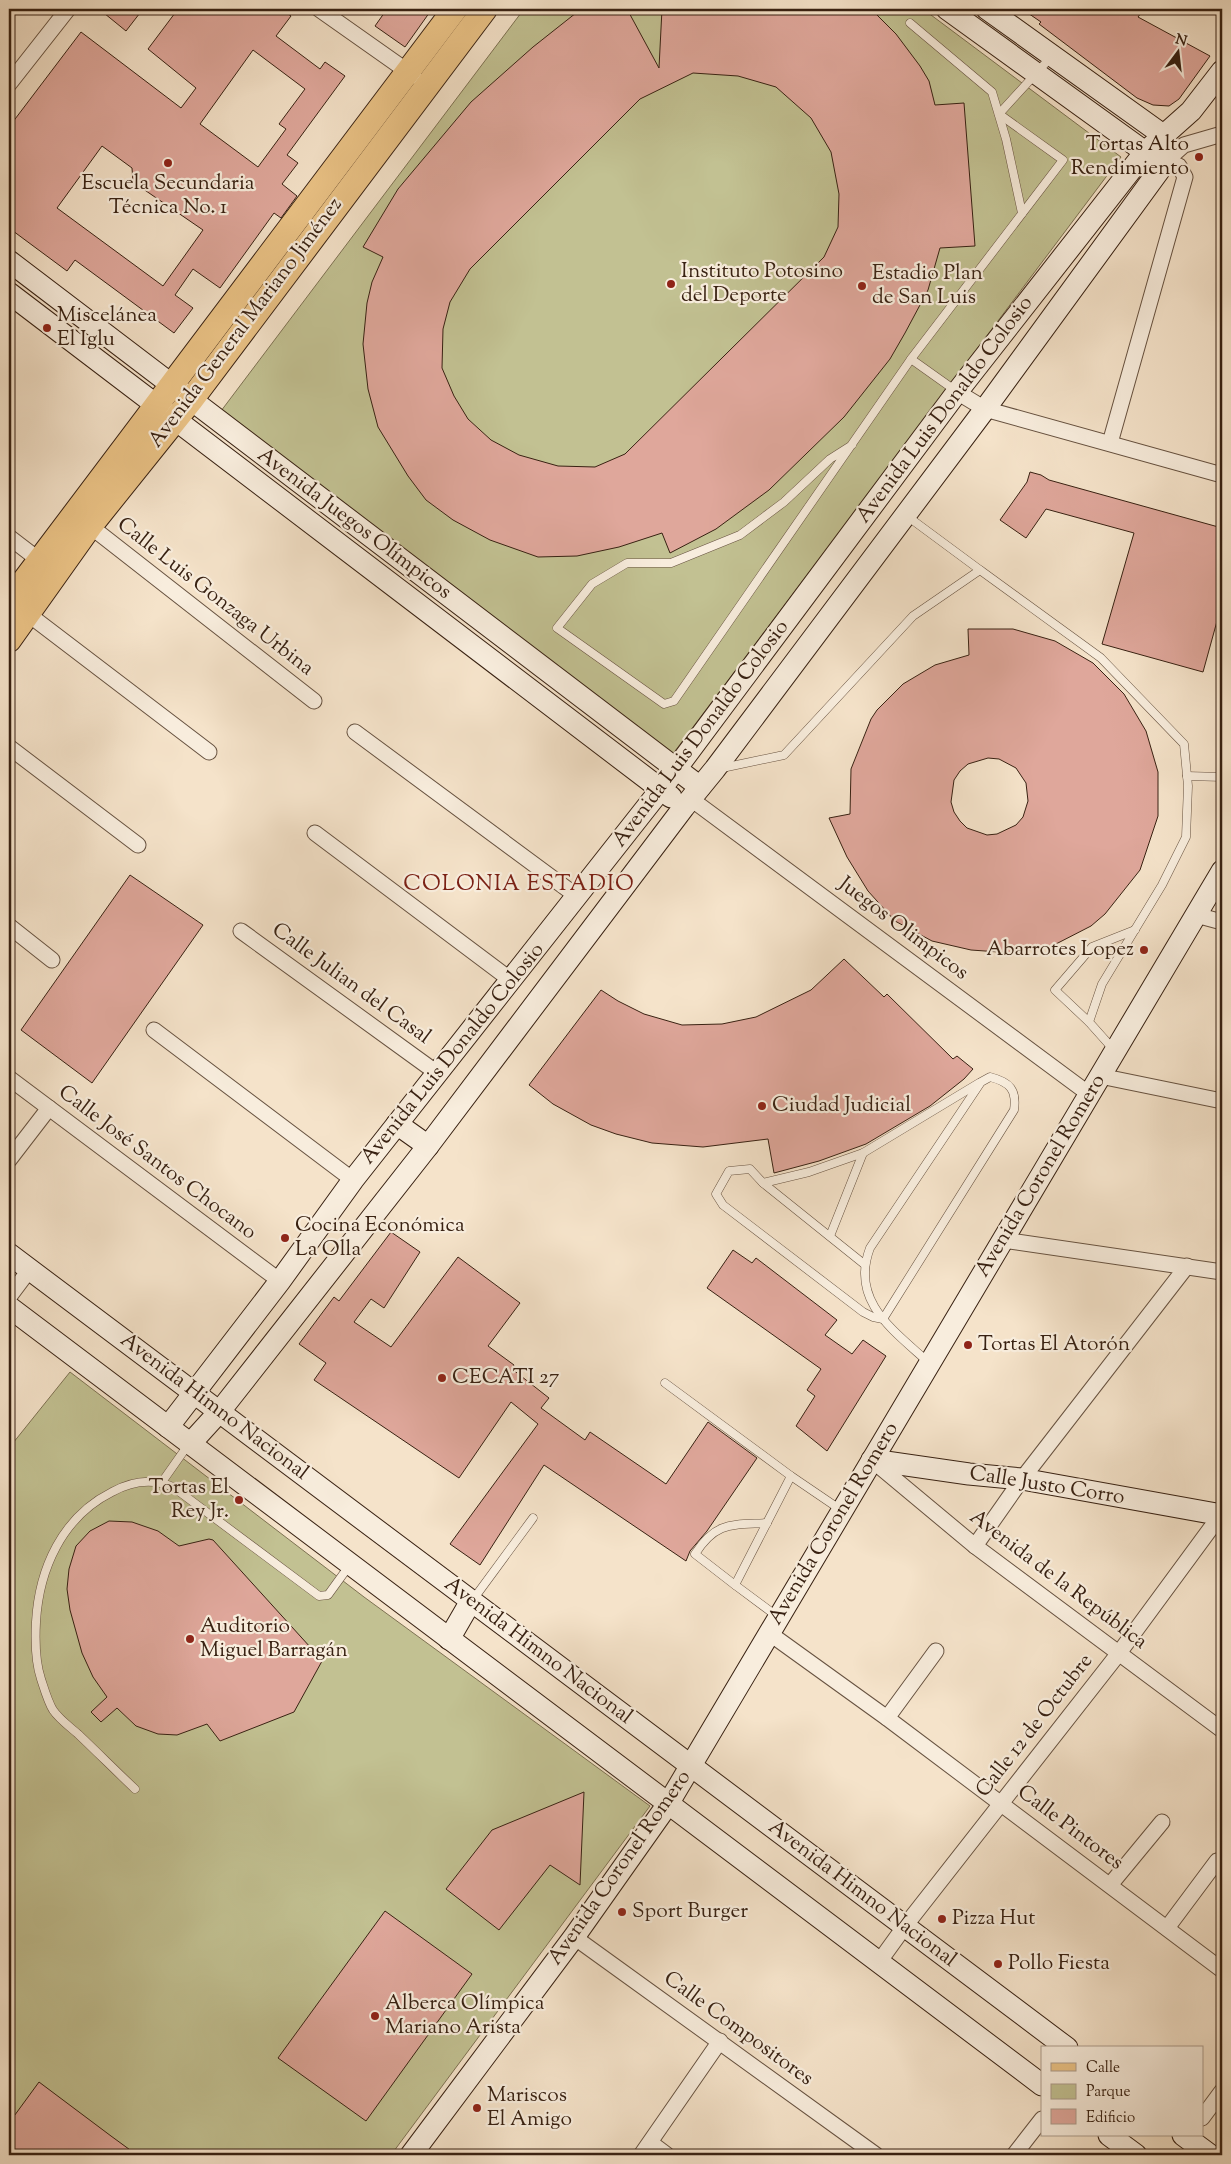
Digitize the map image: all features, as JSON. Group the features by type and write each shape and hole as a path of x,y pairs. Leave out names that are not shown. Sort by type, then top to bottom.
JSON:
{"main road":[{"name":"Avenida General Mariano Jiménez","path":"9,640 18,608 39,560 165,412 191,400 417,78 455,9"},
{"name":"Avenida General Mariano Jiménez","path":"18,608 90,526 165,412 171,385 417,78 485,9"}],"street":[{"path":"9,84 68,9"},
{"path":"319,9 417,78"},
{"path":"947,9 1145,152 1179,166 1185,177 1110,443"},
{"path":"988,9 1163,135 1166,160"},
{"name":"Avenida Luis Donaldo Colosio","path":"168,1427 195,1394 396,1124 512,981 661,789 957,392 1145,152 1191,111 1222,71"},
{"path":"1166,160 1184,145 1222,134"},
{"name":"Avenida Luis Donaldo Colosio","path":"190,1444 220,1411 428,1146 715,769 985,409 1166,160"},
{"name":"Avenida Juegos Olímpicos","path":"9,261 676,769 692,798"},
{"name":"Avenida Juegos Olímpicos","path":"9,294 661,789 692,798"},
{"path":"957,392 985,409 1222,475"},
{"name":"Calle Luis Gonzaga Urbina","path":"90,526 314,701"},
{"path":"9,537 39,560"},
{"path":"824,570 850,589"},
{"path":"18,608 210,752"},
{"path":"355,732 578,897"},
{"path":"9,747 138,845"},
{"name":"Juegos Olimpicos","path":"692,798 1089,1094"},
{"path":"315,833 512,981"},
{"name":"Avenida Coronel Romero","path":"410,2155 574,1937 668,1804 1222,871"},
{"path":"1196,915 1222,922"},
{"path":"9,926 52,960"},
{"name":"Calle Julian del Casal","path":"241,931 437,1073"},
{"path":"154,1030 353,1180"},
{"path":"1100,1076 1222,1101"},
{"name":"Calle José Santos Chocano","path":"12,1081 280,1281"},
{"path":"9,1160 54,1113"},
{"path":"396,1124 428,1146"},
{"path":"1002,1240 1222,1272"},
{"name":"Avenida Himno Nacional","path":"9,1254 1064,2046"},
{"path":"975,1546 1022,1479 1187,1266"},
{"path":"9,1298 30,1269"},
{"name":"Avenida Himno Nacional","path":"9,1308 1041,2084"},
{"name":"Calle Justo Corro","path":"872,1460 969,1474 1022,1479 1222,1514"},
{"name":"Avenida de la República","path":"872,1460 975,1546 1222,1730"},
{"name":"Calle 12 de Octubre","path":"879,1962 905,1926 1119,1653 1222,1514"},
{"path":"449,1639 472,1601"},
{"name":"Calle Pintores","path":"774,1625 887,1718 1222,1970"},
{"path":"887,1718 936,1651"},
{"path":"1110,1885 1162,1822"},
{"path":"1166,1928 1217,1861"},
{"name":"Calle Compositores","path":"574,1937 876,2155"},
{"path":"667,2155 646,2149 720,2041"},
{"path":"1204,2115 1222,2091"},
{"path":"1014,2155 1041,2120"},
{"path":"1110,2136 1136,2155"},
{"path":"1187,2136 1210,2155"}],"lane":[{"path":"910,23 992,92 999,114 1022,213"},
{"path":"999,114 1052,55"},
{"path":"852,445 830,459 784,502 740,535 671,564 627,563 592,584 557,628 664,704 674,701 852,445 911,359 1063,160 999,114"},
{"path":"911,359 957,392"},
{"path":"905,515 1101,658 1184,744 1188,786 1186,837 1162,885 1102,984 1089,1022"},
{"path":"715,769 784,755 913,616 980,570"},
{"path":"1187,776 1222,778"},
{"path":"1115,1051 1089,1022 1055,990 1092,947 1135,930"},
{"path":"763,1183 808,1172 863,1153 990,1077 1000,1080 1010,1087 1016,1097 1014,1110 882,1319"},
{"path":"929,1363 882,1319 874,1307 865,1287 864,1264 870,1248 981,1082"},
{"path":"830,1236 863,1153"},
{"path":"864,1264 763,1183 750,1169 729,1171 716,1194 722,1205 863,1312 882,1319"},
{"path":"665,1383 792,1476 842,1510"},
{"path":"162,1482 190,1444"},
{"path":"735,1584 792,1476"},
{"path":"135,1789 54,1710 40,1677 35,1642 37,1604 46,1565 62,1535 78,1516 100,1498 127,1484 150,1481 162,1482 173,1487 319,1596 328,1595 351,1565"},
{"path":"472,1601 533,1518"},
{"path":"768,1522 725,1525 704,1539 695,1554 735,1584 774,1625"}],"green space":[{"name":"Instituto Potosino del Deporte","path":"524,9 923,9 1121,157 669,759 221,411"},
{"path":"70,1372 364,1597 650,1806 391,2155 9,2155 9,1448"}],"building":[{"path":"99,9 143,9 126,31"},
{"path":"178,9 281,9 291,16 276,36 320,69 325,62 345,76 287,155 298,163 282,184 297,196 281,218 274,213 220,288 193,269 175,295 193,308 174,333 75,260 67,271 9,228 9,127 81,32 181,108 196,88 148,49","holes":["253,50 305,89 279,124 286,129 258,167 200,124","102,146 132,168 133,182 203,230 163,286 57,208"]},
{"path":"387,9 432,9 405,47 375,26"},
{"name":"Estadio Plan de San Luis","path":"581,9 627,9 659,68 662,9 871,9 896,34 920,66 929,81 935,105 964,103 975,246 940,248 928,290 905,333 890,359 844,417 769,490 716,529 670,553 662,533 619,547 577,556 538,557 490,540 453,520 426,500 408,476 378,427 368,389 363,344 367,303 372,282 383,257 363,247 398,189 471,102 533,47","holes":["693,73 738,76 776,87 811,118 831,152 839,194 838,227 824,257 625,454 595,467 558,466 519,455 491,440 468,419 454,396 442,368 443,329 450,302 470,269 640,99"]},
{"path":"1022,9 1144,9 1138,17 1210,56 1179,99 1169,106 1153,105 1137,98"},
{"path":"1030,472 1041,475 1049,480 1222,528 1222,603 1203,672 1102,644 1134,533 1046,509 1026,538 1000,520 1027,482"},
{"path":"968,629 1013,629 1055,641 1093,663 1124,694 1146,731 1158,772 1158,816 1140,870 1105,914 1091,926 1054,945 1013,953 971,950 932,941 895,921 868,891 847,857 829,818 850,814 851,769 871,719 877,710 903,684 935,665 969,655","holes":["988,758 999,759 1016,768 1026,783 1028,801 1023,817 1016,825 997,834 987,835 967,828 954,812 951,802 954,780 968,764"]},
{"path":"130,875 203,925 92,1083 21,1030"},
{"path":"844,959 884,997 887,994 953,1059 957,1056 973,1069 964,1079 930,1106 866,1144 819,1161 774,1173 768,1139 703,1147 652,1143 616,1134 591,1125 553,1104 529,1085 601,990 644,1014 682,1025 722,1024 756,1017 811,990"},
{"path":"391,1232 420,1252 384,1308 371,1299 354,1322 391,1347 458,1257 520,1303 488,1346 514,1365 512,1369 549,1398 541,1408 585,1440 590,1432 666,1484 708,1422 757,1458 707,1531 690,1551 686,1561 544,1465 480,1565 450,1544 538,1424 511,1402 459,1478 314,1380 326,1363 299,1344 334,1297 339,1301"},
{"path":"733,1250 752,1263 756,1258 837,1320 825,1335 852,1354 863,1340 886,1356 827,1451 796,1426 815,1396 807,1390 821,1369 707,1288"},
{"name":"Auditorio Miguel Barragán","path":"109,1521 132,1522 158,1531 179,1546 209,1539 213,1540 311,1648 327,1652 294,1712 220,1741 207,1724 177,1735 158,1734 136,1726 117,1708 101,1722 91,1712 107,1697 93,1677 82,1653 70,1610 67,1589 69,1569 76,1546 90,1531"},
{"path":"584,1792 580,1885 550,1865 499,1930 446,1889 492,1830"},
{"name":"Alberca Olímpica Mariano Arista","path":"385,1911 472,1974 366,2121 278,2058"},
{"path":"39,2082 137,2155 9,2155 9,2123"}],"place":[{"name":"Tortas Alto Rendimiento","path":"1199,157"},
{"name":"Escuela Secundaria Técnica No. 1","path":"168,163"},
{"name":"Instituto Potosino del Deporte","path":"671,284"},
{"name":"Estadio Plan de San Luis","path":"862,286"},
{"name":"Miscelánea El Iglu","path":"47,328"},
{"name":"Abarrotes Lopez","path":"1144,950"},
{"name":"Ciudad Judicial","path":"762,1106"},
{"name":"Cocina Económica La Olla","path":"285,1238"},
{"name":"Tortas El Atorón","path":"968,1345"},
{"name":"CECATI 27","path":"442,1378"},
{"name":"Tortas El Rey Jr.","path":"239,1500"},
{"name":"Auditorio Miguel Barragán","path":"190,1639"},
{"name":"Sport Burger","path":"622,1912"},
{"name":"Pizza Hut","path":"942,1919"},
{"name":"Pollo Fiesta","path":"998,1964"},
{"name":"Alberca Olímpica Mariano Arista","path":"375,2016"},
{"name":"Mariscos El Amigo","path":"477,2108"}],"district":[{"name":"COLONIA ESTADIO","path":"519,885"}]}
